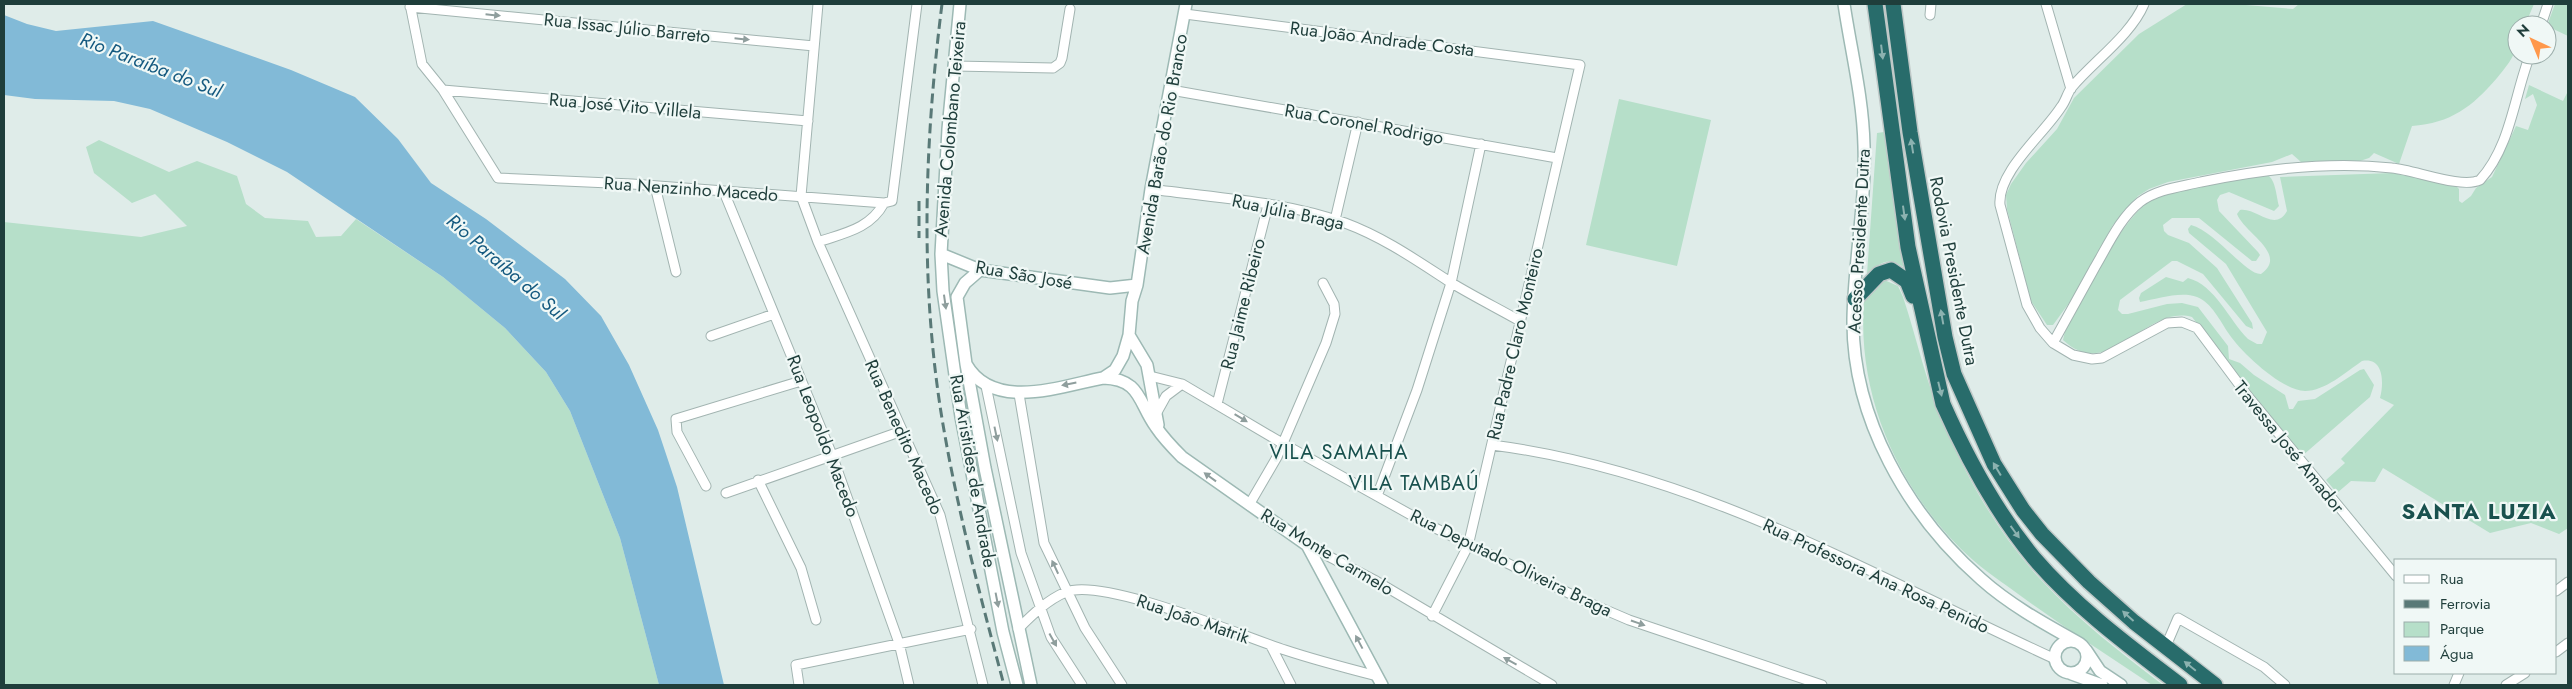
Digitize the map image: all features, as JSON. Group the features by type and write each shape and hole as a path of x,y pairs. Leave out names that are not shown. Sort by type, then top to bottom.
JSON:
{"highway":[{"name":"Rodovia Presidente Dutra","path":"1875,4 1908,247 1943,404 1968,457 1997,506 2034,558 2100,622 2180,685"},
{"name":"Rodovia Presidente Dutra","path":"1893,4 1910,132 1928,242 1954,374 1994,464 2023,510 2042,534 2089,582 2215,685"},
{"path":"1855,298 1872,280 1885,271 1891,270 1902,275 1912,290 1918,322 1933,360"}],"main road":[{"name":"Avenida Colombano Teixeira","path":"941,254 948,129 960,4"},
{"name":"Acesso Presidente Dutra","path":"1844,4 1862,111 1864,146 1854,340 1862,387 1879,439 1896,474 1923,518 1938,537 1980,579 2040,621 2082,646"},
{"name":"Avenida Barão do Rio Branco","path":"1137,285 1151,189 1186,9"},
{"name":"Rua São José","path":"941,254 980,270 1110,288 1137,285"},
{"name":"Rua Aristides de Andrade","path":"941,254 943,291 961,417 1003,632 1017,685"},
{"name":"Rua Aristides de Andrade","path":"980,270 965,283 957,297 966,364 1018,629 1031,685"},
{"path":"966,364 986,386 1019,394 1103,378 1115,370 1125,351 1129,335 1132,301 1137,285"},
{"name":"Rua São José","path":"1110,288 1132,301"},
{"path":"1129,335 1147,365 1160,433"},
{"path":"1115,370 1131,380 1150,376"},
{"name":"Rua Monte Carmelo","path":"1103,378 1115,378 1135,388 1160,433 1182,456 1307,545"},
{"path":"1307,545 1379,681"},
{"path":"2040,621 2051,635 2055,657"},
{"path":"2055,657 2057,649 2066,642 2082,646 2100,671 2121,685"},
{"path":"2067,672 2078,671 2085,664 2082,646"},
{"name":"Rua Professora Ana Rosa Penido","path":"2055,657 2057,665 2067,672 2102,685"}],"street":[{"path":"801,196 818,4"},
{"path":"818,242 866,225 878,214 884,203 892,201 917,4"},
{"path":"1930,15 1931,4"},
{"path":"2046,4 2070,88"},
{"path":"2144,4 2132,24 2070,88 2062,106 2005,180 1999,197 2027,305 2040,328 2053,343 2121,224 2140,202 2151,195 2167,189 2232,176 2295,167 2377,166 2400,168 2468,184 2480,180 2493,164 2507,131 2527,65"},
{"path":"410,5 422,64 443,90"},
{"name":"Rua Issac Júlio Barreto","path":"410,5 814,46"},
{"path":"955,66 1052,68 1060,63 1062,58 1070,9"},
{"name":"Rua João Andrade Costa","path":"1186,9 1580,65"},
{"name":"Rua Padre Claro Monteiro","path":"1432,616 1468,546 1580,65"},
{"name":"Rua Nenzinho Macedo","path":"443,90 498,178 655,186 884,203"},
{"name":"Rua José Vito Villela","path":"443,90 808,121"},
{"name":"Rua Coronel Rodrigo","path":"1171,90 1557,158"},
{"path":"1334,220 1358,122"},
{"path":"1377,496 1417,390 1451,283 1481,144"},
{"path":"655,186 676,272"},
{"name":"Rua Júlia Braga","path":"1151,189 1268,205 1334,220 1370,233 1408,254 1451,283 1520,321"},
{"name":"Rua Leopoldo Macedo","path":"724,192 832,455 899,643 909,685"},
{"name":"Rua Benedito Macedo","path":"801,196 818,242 940,515 971,628 984,685"},
{"name":"Rua Jaime Ribeiro","path":"1217,404 1268,205"},
{"path":"1249,505 1277,458 1322,352 1335,314 1334,304 1322,284"},
{"path":"711,336 774,314"},
{"name":"Travessa José Amador","path":"2053,343 2073,355 2092,359 2102,358 2167,323 2182,322 2190,324 2205,337 2247,395 2394,574"},
{"name":"Rua Deputado Oliveira Braga","path":"1150,376 1182,384 1282,443 1468,546 1610,612 1822,685"},
{"path":"706,486 677,432 676,419 801,381"},
{"path":"1156,414 1166,396 1182,384"},
{"path":"986,386 1020,553 1051,637 1082,685"},
{"path":"1019,394 1044,543 1085,628 1122,685"},
{"path":"726,493 758,480 902,431"},
{"name":"Rua Professora Ana Rosa Penido","path":"1492,444 1537,450 1612,468 1707,501 1826,549 2055,657"},
{"path":"758,480 801,568 816,620"},
{"name":"Rua Monte Carmelo","path":"1307,545 1376,581 1432,616 1552,685"},
{"path":"2557,590 2568,582"},
{"name":"Rua João Matrik","path":"1018,629 1040,608 1067,592 1084,589 1108,592 1157,605 1272,646 1379,681"},
{"path":"2166,646 2178,618 2264,667 2285,685"},
{"path":"799,685 796,665 971,628"},
{"path":"2557,651 2568,643"},
{"path":"1272,646 1291,685"},
{"path":"2506,685 2523,674"}],"green space":[{"path":"2187,4 2234,4 2293,9 2299,4 2534,4 2529,15 2507,15 2507,65 2497,78 2479,97 2460,112 2438,121 2412,126 2399,164 2374,153 2369,158 2360,161 2301,162 2292,154 2272,162 2168,182 2149,189 2138,196 2113,225 2072,299 2053,325 2047,325 2031,301 2007,209 2006,195 2011,184 2026,163 2057,129 2074,98 2139,34"},
{"path":"2555,4 2568,4 2568,36 2557,31 2557,15 2551,15"},
{"path":"2529,85 2563,101 2568,91 2568,528 2559,534 2531,523 2490,533 2383,468 2375,482 2351,481 2337,493 2326,480 2345,463 2341,459 2394,405 2380,398 2381,372 2375,363 2362,361 2320,388 2305,391 2295,389 2274,378 2252,360 2235,342 2207,303 2190,295 2169,296 2140,302 2141,293 2166,277 2183,282 2188,278 2198,282 2214,295 2248,339 2257,344 2262,344 2267,332 2226,264 2189,233 2188,229 2191,225 2210,235 2247,268 2261,274 2268,266 2270,259 2268,251 2237,214 2240,210 2246,210 2271,220 2277,220 2282,217 2287,211 2280,177 2392,173 2455,185 2459,189 2459,201 2462,203 2471,196 2476,188 2492,177 2516,126 2528,130 2537,105 2533,94 2525,99"},
{"path":"1619,99 1711,120 1677,266 1586,245"},
{"path":"1884,132 1905,268 1889,261 1877,266 1867,274 1877,133"},
{"path":"99,140 169,172 197,161 237,176 246,204 265,218 308,221 316,237 341,236 356,219 443,277 505,328 546,372 570,411 620,538 659,685 4,685 4,222 141,237 187,226 155,194 132,203 94,173 86,147"},
{"path":"2265,174 2269,176 2275,187 2279,206 2274,211 2229,192 2220,195 2217,200 2219,211 2260,255 2256,261 2252,261 2199,218 2172,218 2163,225 2164,231 2168,235 2189,243 2217,268 2252,323 2253,329 2246,326 2203,274 2177,261 2172,261 2120,300 2118,310 2122,314 2128,314 2167,304 2182,303 2198,307 2228,346 2229,359 2240,363 2254,375 2285,395 2289,409 2293,409 2298,401 2315,399 2364,369 2374,385 2370,397 2302,456 2192,317 2175,316 2159,321 2112,349 2096,353 2080,351 2063,340 2065,331 2103,261 2127,225 2150,201 2160,196 2189,188"},
{"path":"1882,279 1898,286 1932,393 1953,445 1986,507 2012,545 2042,581 2070,609 2100,636 2163,685 2152,685 2048,615 1987,571 1961,549 1937,523 1916,494 1898,463 1884,431 1873,397 1866,363 1863,328 1865,292"}],"water":[{"name":"Rio Paraíba do Sul","path":"4,15 27,24 56,31 153,21 291,70 355,97 398,139 431,183 486,219 565,279 601,316 629,365 658,430 677,487 724,685 659,685 620,538 570,411 546,372 505,328 443,277 287,172 227,142 150,109 114,101 35,99 4,95"}],"railway":[{"path":"942,4 931,112 928,166 927,220 931,328 945,436 957,499 1004,685"},
{"path":"919,201 919,238"}],"district":[{"name":"VILA SAMAHA","path":"1339,452"},
{"name":"VILA TAMBAÚ","path":"1414,483"},
{"name":"SANTA LUZIA","path":"2479,511"}]}
